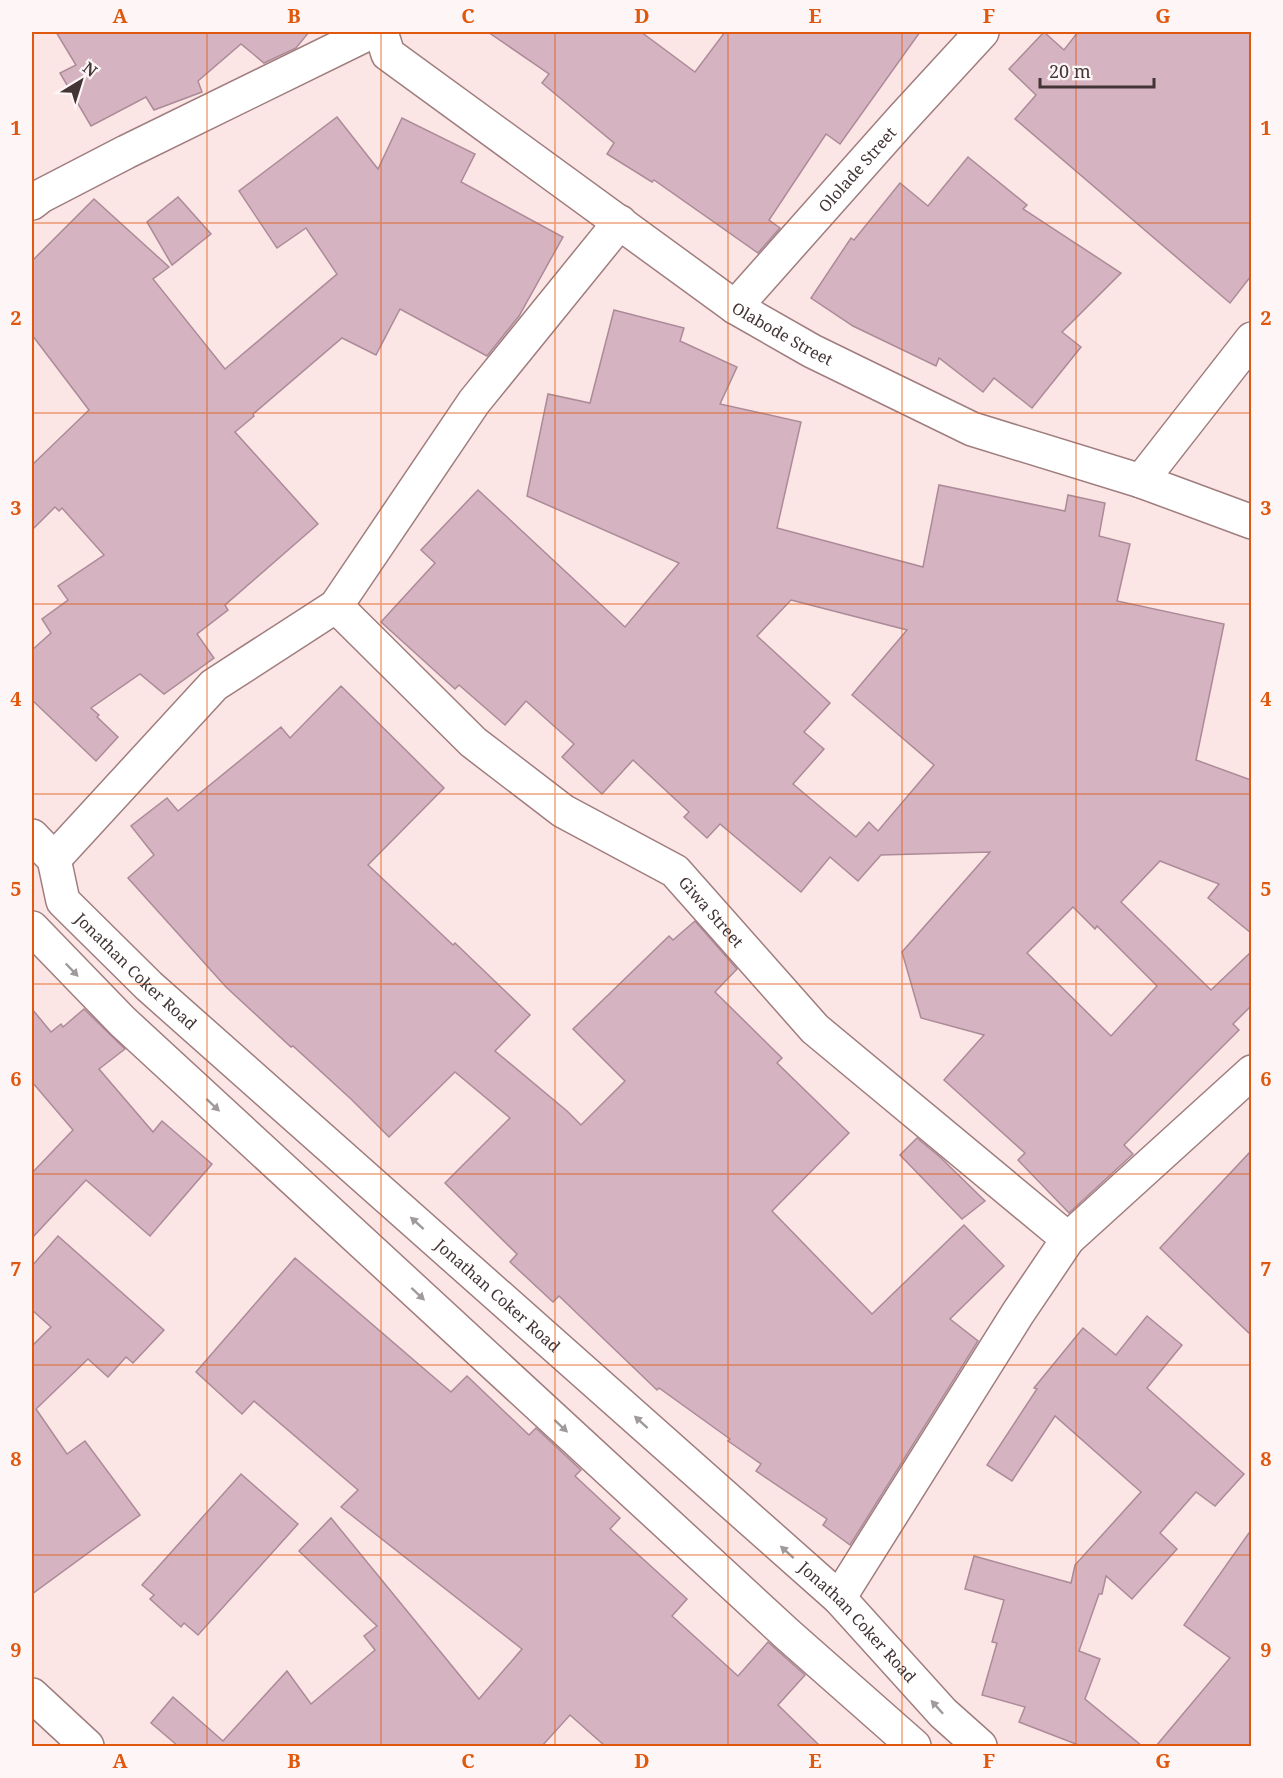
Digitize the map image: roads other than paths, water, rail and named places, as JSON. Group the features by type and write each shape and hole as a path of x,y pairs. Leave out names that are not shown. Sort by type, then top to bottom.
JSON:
{"street":[{"path":"32,203 41,196 126,152 370,32"},
{"name":"Olabode Street","path":"381,32 388,54 735,307 812,351 972,429 1141,481 1251,522"},
{"name":"Ololade Street","path":"735,307 982,32"},
{"path":"32,836 54,860 214,685 336,606 474,402 620,222"},
{"path":"1141,481 1251,339"},
{"name":"Giwa Street","path":"336,606 473,742 563,811 675,871 815,1029 1068,1239"},
{"name":"Jonathan Coker Road","path":"54,860 63,901 149,986 839,1598 943,1713 980,1746"},
{"path":"32,928 130,1029 787,1634 913,1746"},
{"path":"839,1598 1018,1313 1068,1239 1251,1071"},
{"path":"32,1695 87,1746"}]}
